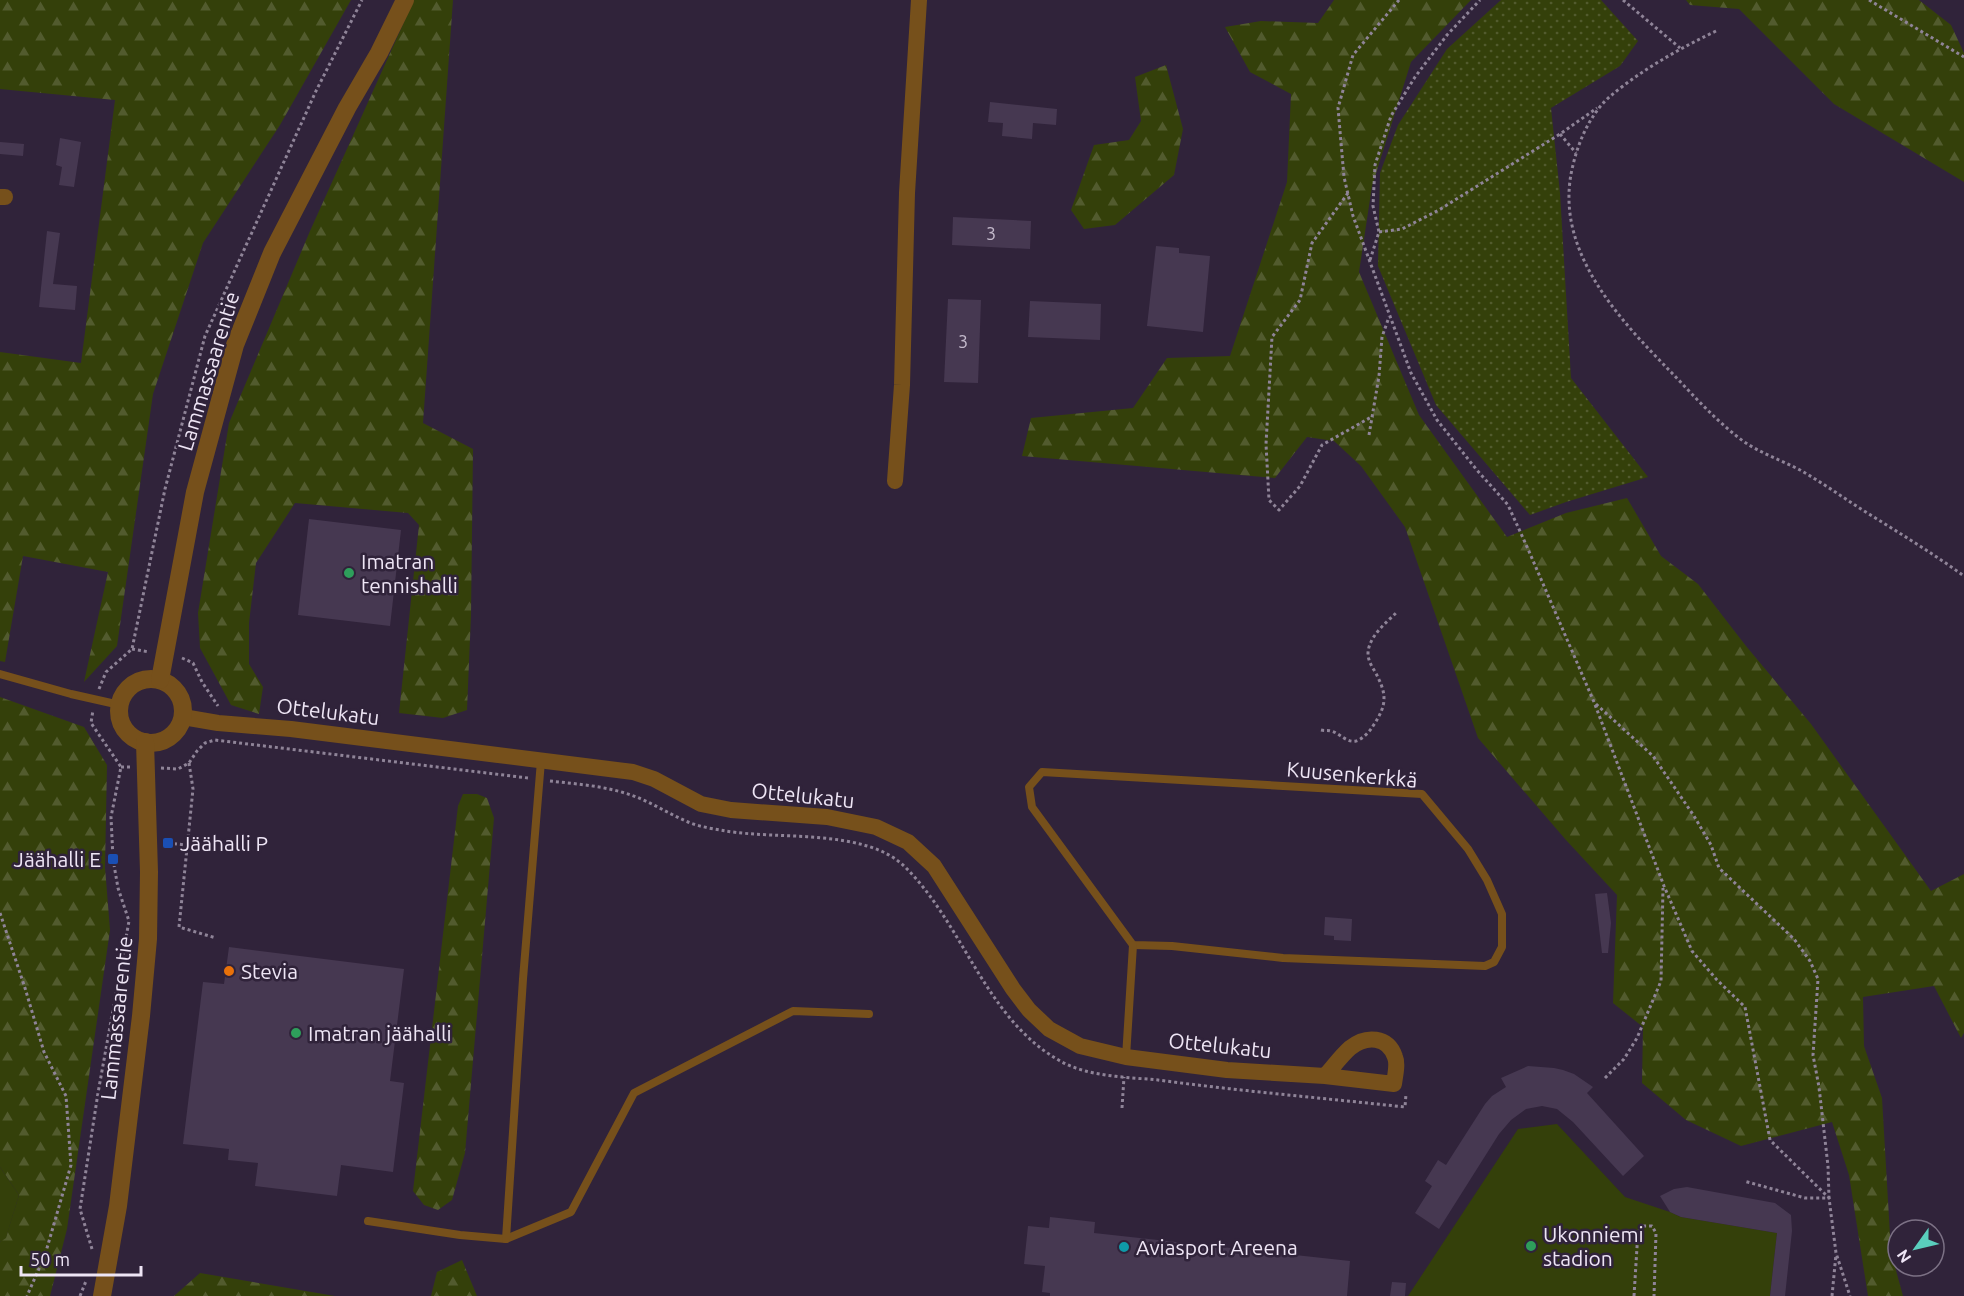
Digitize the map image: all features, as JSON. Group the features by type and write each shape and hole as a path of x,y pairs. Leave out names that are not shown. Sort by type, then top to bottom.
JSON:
{"street":[{"name":"Lammassaarentie","path":"160,680 195,492 235,345 272,253 405,0"},
{"path":"895,481 902,385 907,193 920,0"},
{"path":"152,679 160,680 171,686 179,695 183,706 183,717 178,729 169,738 158,742 145,742 134,738 125,729 120,718 120,705 123,697 135,684 152,679"},
{"name":"Ottelukatu","path":"183,717 633,772 654,779 701,804 731,810 826,817 876,827 908,842 934,866 1013,989 1029,1010 1049,1029 1080,1046 1126,1057 1227,1070 1325,1076"},
{"name":"Lammassaarentie","path":"102,1296 118,1206 148,939 149,872 145,742"}],"lane":[{"path":"0,674 120,705"},
{"path":"506,1239 523,979 541,761"},
{"name":"Kuusenkerkkä","path":"1042,772 1422,794 1468,849 1487,880 1503,914 1502,946 1494,962 1485,966 1283,958 1172,946 1133,945 1032,807 1029,787 1042,772"},
{"path":"1126,1057 1133,945"},
{"path":"368,1221 460,1235 506,1239 571,1212 634,1093 793,1011 869,1014"}],"path":[{"path":"1399,0 1353,55 1338,108 1344,177 1353,216 1411,373 1437,420 1476,470 1508,505 1594,702 1664,886 1692,951 1745,1007 1770,1140 1828,1198"},
{"path":"1370,261 1378,232 1373,206 1375,165 1391,116 1421,69 1447,35 1480,0"},
{"path":"1623,0 1680,48"},
{"path":"1869,0 1964,57"},
{"path":"1378,232 1402,229 1439,210 1560,134 1600,106 1614,92 1641,72 1680,48 1716,31"},
{"path":"1600,106 1586,127 1568,184 1570,221 1582,260 1606,297 1642,342 1715,417 1745,442 1800,471 1964,576"},
{"path":"1560,134 1576,153"},
{"path":"1348,193 1312,243 1300,300 1272,337 1266,444 1269,500 1279,510 1300,486 1322,445 1373,416"},
{"path":"1369,435 1382,338 1390,315"},
{"path":"1322,730 1331,731 1348,740 1358,741 1369,732 1382,713 1385,698 1383,688 1368,653 1371,641 1382,626 1397,612"},
{"path":"132,649 184,658 193,663 202,682 219,707 218,723"},
{"path":"1594,702 1653,756 1694,816 1711,845 1719,868 1794,939 1810,961 1818,979 1813,1055 1819,1087 1828,1166 1828,1198 1836,1252 1850,1296"},
{"path":"121,767 178,769 189,763 206,743 215,740 606,788 647,801 690,823 729,831 839,841 874,847 902,864 921,884 996,1000 1017,1028 1041,1048 1065,1063 1091,1072 1224,1089 1394,1105"},
{"path":"189,763 193,789 179,927 216,938"},
{"path":"168,843 186,845"},
{"path":"1605,1078 1624,1059 1637,1038 1661,981 1664,886"},
{"path":"0,913 44,1052 66,1096 71,1165 45,1255 27,1296"},
{"path":"1122,1108 1124,1076"},
{"path":"1744,1181 1805,1198 1828,1198"},
{"path":"1634,1296 1638,1231 1644,1226 1653,1226 1656,1233 1654,1296"},
{"path":"1832,1296 1836,1252"}],"green space":[{"path":"0,0 351,0 280,125 203,243 153,394 117,646 84,682 108,572 23,556 5,662 0,661 0,352 81,363 115,100 0,89"},
{"path":"414,0 453,0 423,423 473,449 471,615 467,710 443,718 399,713 419,525 408,513 295,503 256,563 249,623 249,664 263,687 259,714 231,705 200,648 198,613 229,423 310,231"},
{"path":"1334,0 1471,0 1411,62 1372,186 1359,272 1419,415 1507,537 1566,513 1627,498 1661,556 1698,584 1811,724 1931,891 1964,874 1964,1033 1961,1038 1934,986 1863,997 1864,1046 1882,1098 1889,1218 1886,1218 1886,1278 1898,1278 1903,1296 1868,1296 1849,1175 1832,1122 1741,1146 1686,1120 1642,1083 1643,1027 1613,1003 1617,895 1478,738 1405,527 1361,466 1334,441 1307,437 1275,478 1022,456 1031,418 1133,408 1167,358 1230,356 1287,182 1291,94 1250,72 1225,27 1261,21 1318,23"},
{"path":"1501,0 1601,0 1638,41 1620,66 1551,108 1560,193 1571,378 1648,477 1530,515 1436,405 1378,266 1380,173 1398,125 1447,49"},
{"path":"1686,0 1919,0 1951,25 1964,53 1964,182 1834,104 1739,9 1690,5"},
{"path":"1166,65 1183,129 1174,175 1115,225 1084,229 1071,210 1094,145 1129,140 1141,121 1135,77"},
{"path":"0,697 84,727 107,765 105,867 110,930 67,1229 50,1296 0,1296 0,1242 6,1237 19,1195 0,1167"},
{"path":"463,794 477,794 487,798 494,818 465,1153 452,1200 438,1210 424,1205 413,1191 458,806"},
{"name":"Ukonniemi stadion","path":"1557,1124 1625,1197 1681,1217 1777,1233 1770,1296 1408,1296 1518,1129"},
{"path":"0,1167 19,1195 6,1238 0,1242"},
{"path":"462,1260 477,1296 431,1296 437,1272"},
{"path":"200,1273 335,1296 174,1296"}],"building":[{"path":"990,102 1057,109 1056,125 1033,123 1032,139 1002,136 1003,123 988,122"},
{"path":"60,138 81,142 74,187 59,185 62,167 56,165"},
{"path":"0,142 24,144 23,156 0,154"},
{"path":"953,217 1031,221 1030,249 952,245"},
{"path":"47,231 60,233 53,284 77,286 75,310 39,307"},
{"path":"1156,246 1179,248 1179,253 1210,256 1203,332 1147,326"},
{"path":"948,299 981,300 978,383 944,382"},
{"path":"1030,301 1101,304 1100,340 1028,337"},
{"name":"Imatran tennishalli","path":"309,519 401,530 390,626 298,615"},
{"path":"1607,893 1611,923 1608,953 1602,953 1595,894"},
{"path":"1325,917 1352,919 1351,941 1334,940 1334,936 1324,935"},
{"name":"Imatran jäähalli","path":"229,947 404,969 390,1081 404,1083 393,1172 341,1165 337,1196 255,1186 258,1163 228,1160 229,1149 183,1144 203,982 224,984"},
{"path":"1528,1066 1563,1070 1574,1074 1593,1087 1587,1093 1644,1156 1623,1176 1573,1122 1557,1109 1542,1106 1526,1109 1511,1120 1499,1134 1439,1229 1415,1213 1432,1186 1425,1181 1438,1160 1446,1165 1485,1104 1492,1096 1506,1087 1501,1078"},
{"path":"1687,1187 1775,1203 1791,1215 1792,1231 1785,1296 1770,1296 1777,1233 1681,1217 1670,1212 1660,1196 1674,1189"},
{"name":"Aviasport Areena","path":"1050,1217 1095,1222 1094,1233 1350,1261 1347,1296 1050,1296 1050,1293 1042,1292 1045,1266 1024,1264 1028,1226 1049,1228"},
{"path":"1392,1282 1406,1283 1405,1296 1390,1296"}],"place":[{"name":"Imatran tennishalli","path":"349,573"},
{"name":"Jäähalli P","path":"168,843"},
{"name":"Jäähalli E","path":"113,859"},
{"name":"Stevia","path":"229,971"},
{"name":"Imatran jäähalli","path":"296,1033"},
{"name":"Ukonniemi stadion","path":"1531,1246"},
{"name":"Aviasport Areena","path":"1124,1247"}]}
